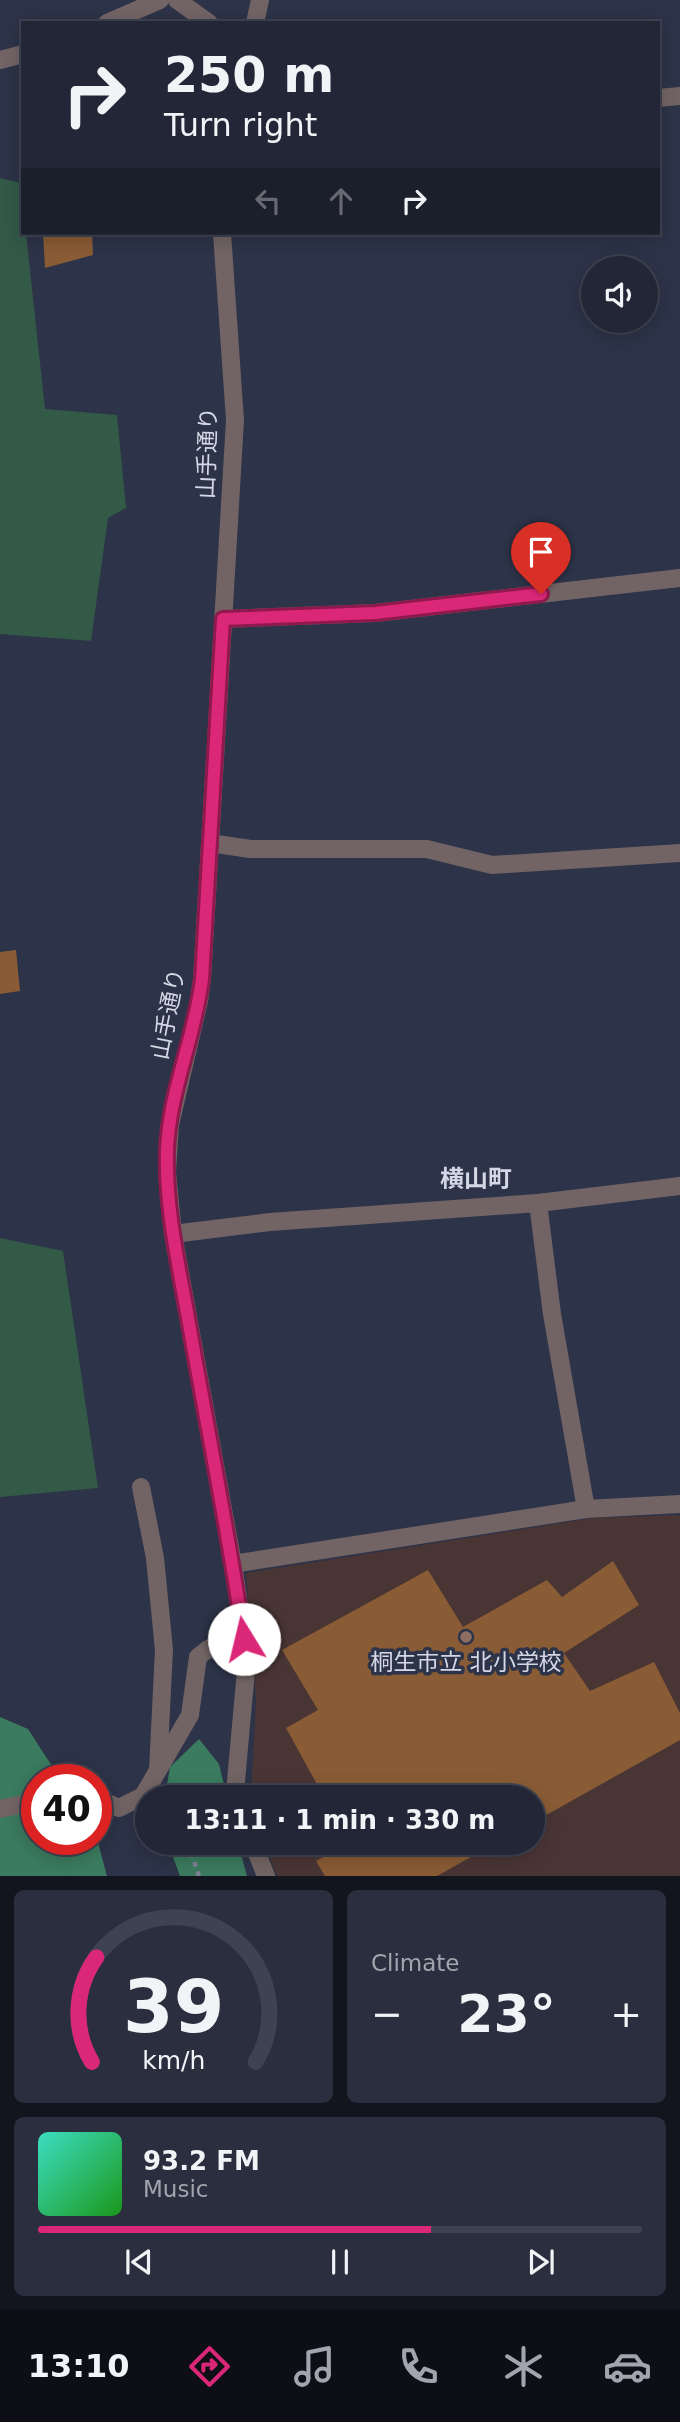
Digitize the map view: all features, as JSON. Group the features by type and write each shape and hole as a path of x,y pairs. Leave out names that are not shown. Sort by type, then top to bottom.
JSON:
{"street":[{"path":"112,21 160,0"},
{"path":"177,0 206,21"},
{"path":"255,21 260,0"},
{"path":"0,60 21,55"},
{"path":"660,99 680,96"},
{"name":"山手通り","path":"222,235 235,420 210,843 200,1001 177,1088 167,1149 173,1234 233,1564 247,1658 236,1785"},
{"path":"223,619 375,613 680,579"},
{"path":"210,843 250,849 427,849 492,866 680,853"},
{"path":"173,1234 270,1222 538,1203 680,1186"},
{"path":"538,1203 552,1314 586,1509"},
{"path":"141,1487 155,1558 164,1650 158,1770"},
{"path":"233,1564 586,1509 680,1504"},
{"path":"112,1805 118,1808 143,1796 190,1715 198,1657 208,1649 244,1639"},
{"path":"0,1809 21,1804"},
{"path":"258,1855 266,1876"}],"path":[{"path":"192,1855 199,1876"}],"shaded area":[{"name":"桐生市立 北小学校","path":"680,1515 680,1876 277,1876 269,1855 545,1855 545,1785 252,1785 256,1701 246,1573 593,1518"}],"green space":[{"path":"0,178 21,183 21,235 26,235 45,409 117,415 126,508 108,518 91,641 0,634"},
{"path":"0,1238 63,1251 98,1488 0,1497"},
{"path":"0,1717 28,1729 51,1764 21,1764 21,1855 101,1855 107,1876 0,1876"},
{"path":"199,1739 219,1764 224,1785 167,1785 170,1767"},
{"path":"172,1855 241,1855 247,1876 180,1876"}],"building":[{"path":"43,235 92,235 93,255 45,268"},
{"path":"16,950 20,991 0,994 0,952"},
{"path":"613,1561 639,1605 564,1653 590,1691 654,1662 680,1713 680,1740 545,1816 545,1785 317,1785 286,1728 318,1710 282,1650 428,1570 463,1627 547,1580 562,1597"},
{"path":"326,1855 475,1855 437,1876 325,1876 316,1861"}],"place":[{"name":"桐生市立 北小学校","path":"466,1637"}],"district":[{"name":"横山町","path":"476,1179"}],"route":[{"path":"244,1639 233,1564 173,1234 167,1171 167,1149 177,1088 200,1001 223,619 375,613 541,594"}]}
